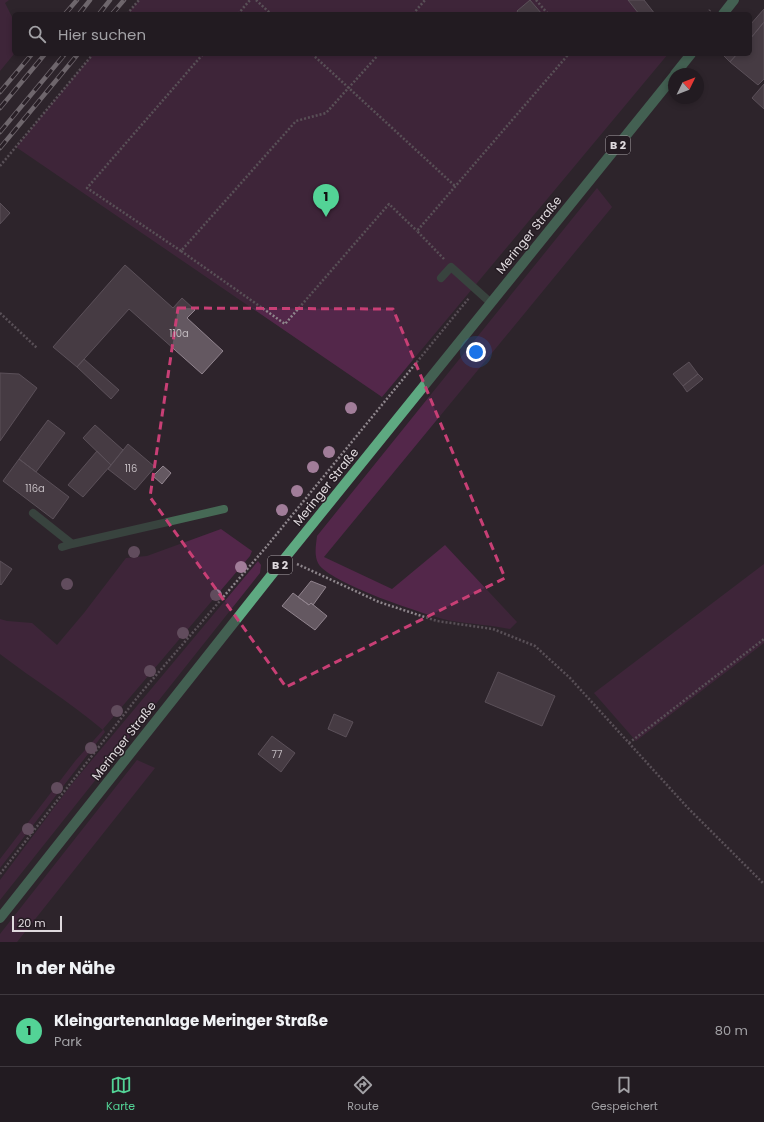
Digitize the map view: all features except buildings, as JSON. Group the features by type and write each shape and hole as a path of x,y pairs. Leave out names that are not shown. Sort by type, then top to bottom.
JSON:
{"main road":[{"path":"725,12 734,0"},
{"name":"Meringer Straße","path":"680,68 689,56"},
{"name":"Meringer Straße","path":"0,918 285,558 668,84"}],"lane":[{"path":"441,278 451,267 491,303"},
{"path":"62,547 224,509"},
{"path":"33,513 72,544"}],"path":[{"path":"129,12 139,0"},
{"path":"240,12 250,0"},
{"path":"256,0 269,12"},
{"path":"415,12 425,0"},
{"path":"536,0 546,12"},
{"path":"0,166 91,56"},
{"path":"201,56 87,188 181,251 285,324 389,204 451,267"},
{"path":"314,56 348,89 455,186"},
{"path":"181,251 296,121 326,113 377,56"},
{"path":"417,231 567,56"},
{"path":"0,874 140,694 267,546 476,290"},
{"path":"0,313 37,348"},
{"path":"285,558 379,602 437,622 493,629 535,646 570,678 687,807 764,884"},
{"path":"629,743 764,639"}],"highlighted area":[{"path":"178,308 393,309 505,578 286,687 150,497"}],"shaded area":[{"path":"0,0 9,0 5,3 12,17 12,56 0,71"},
{"path":"139,0 628,0 638,12 129,12"},
{"path":"91,56 666,56 382,397 16,147"},
{"path":"597,188 612,207 324,557 392,589 445,545 517,622 510,629 440,618 402,606 358,589 326,571 318,563 316,557 317,536"},
{"path":"221,529 252,551 250,556 103,729 105,732 0,868 0,859 76,760 103,730 78,710 0,654 0,619 32,623 57,645 84,613 126,558 147,556"},
{"path":"258,561 261,565 260,573 0,900 0,880 71,785"},
{"path":"764,564 764,643 636,741 594,693"},
{"path":"137,760 155,768 17,942 0,942 0,934"}],"railway":[{"path":"67,12 77,0"},
{"path":"81,12 90,0"},
{"path":"101,12 110,0"},
{"path":"114,12 124,0"},
{"path":"0,92 30,56"},
{"path":"0,108 43,56"},
{"path":"0,132 63,56"},
{"path":"0,148 76,56"}],"place":[{"name":"Kleingartenanlage Meringer Straße","path":"326,217"}]}
